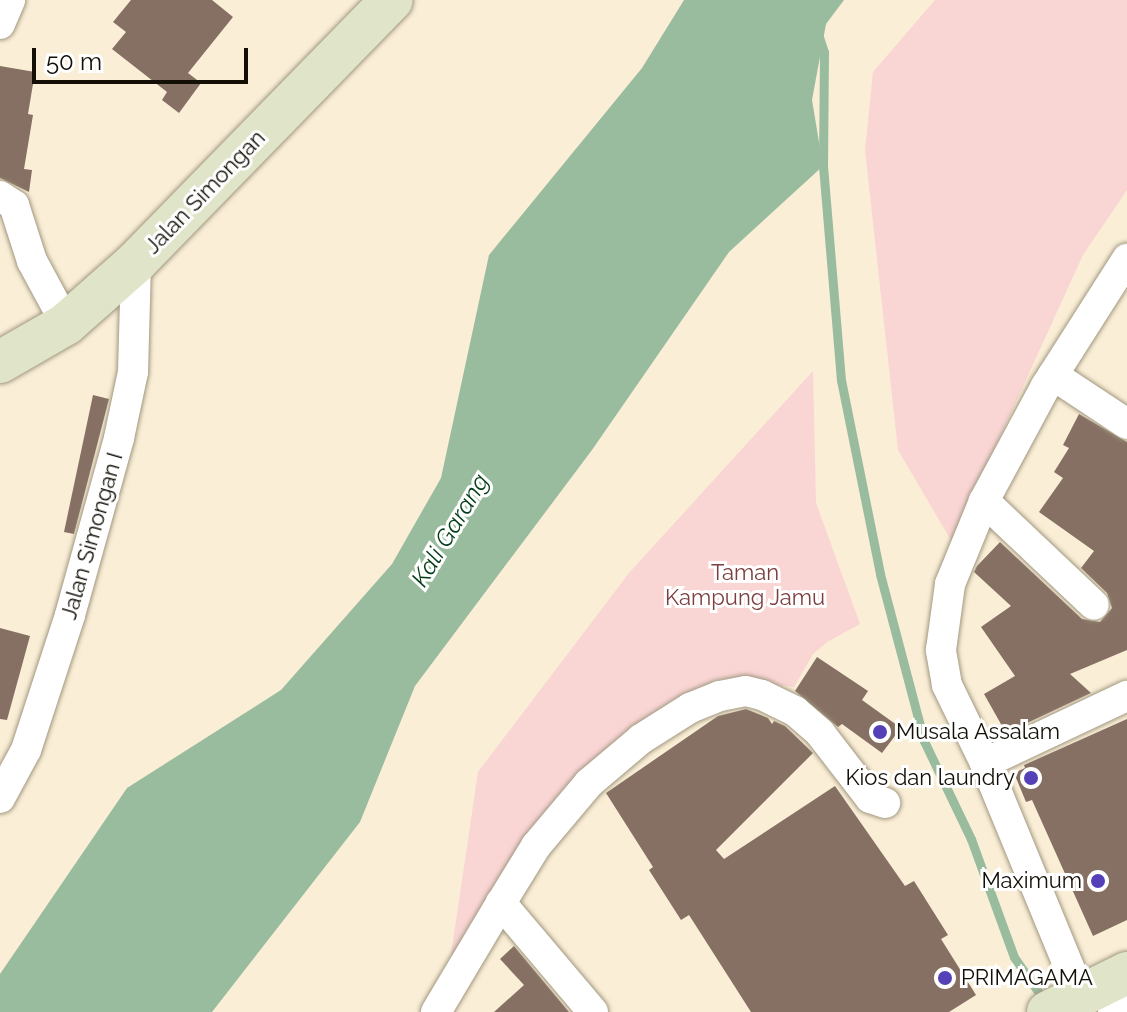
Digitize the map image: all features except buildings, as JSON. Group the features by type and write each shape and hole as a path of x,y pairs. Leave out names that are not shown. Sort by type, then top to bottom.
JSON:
{"main road":[{"name":"Jalan Simongan","path":"0,362 66,324 136,262 392,0"},
{"path":"1075,1007 1127,973"}],"street":[{"path":"0,24 10,0"},
{"path":"0,196 14,205 32,261 66,324"},
{"path":"1127,259 1116,304 1053,375 984,501 950,584 941,650 947,685 985,763 1075,1007 1127,1004"},
{"name":"Jalan Simongan I","path":"0,798 26,750 70,615 119,438 133,372 136,262"},
{"path":"1053,375 1127,424"},
{"path":"984,501 1094,605"},
{"path":"436,1012 536,846 589,783 641,739 690,708 720,696 746,691 795,711 820,733 870,798 885,803"},
{"path":"985,763 1127,696"},
{"path":"501,903 593,1012"}],"green space":[{"path":"935,0 1127,0 1127,190 1083,255 952,542 898,450 865,150 873,72"},
{"name":"Taman Kampung Jamu","path":"813,371 816,503 860,624 827,642 813,654 794,687 719,679 671,701 582,776 448,975 478,772 629,573"}],"water":[{"name":"Kali Garang","path":"684,0 844,0 826,24 812,100 823,166 729,252 592,450 415,686 360,822 212,1012 0,1012 0,974 127,788 281,690 392,564 441,478 489,255 642,68"}],"waterway":[{"path":"819,37 824,52 823,166 841,380 880,574 924,741 971,839 1014,957 1046,1003"}],"place":[{"name":"Musala Assalam","path":"880,732"},
{"name":"Kios dan laundry","path":"1031,778"},
{"name":"Maximum","path":"1098,881"},
{"name":"PRIMAGAMA","path":"945,978"}]}
